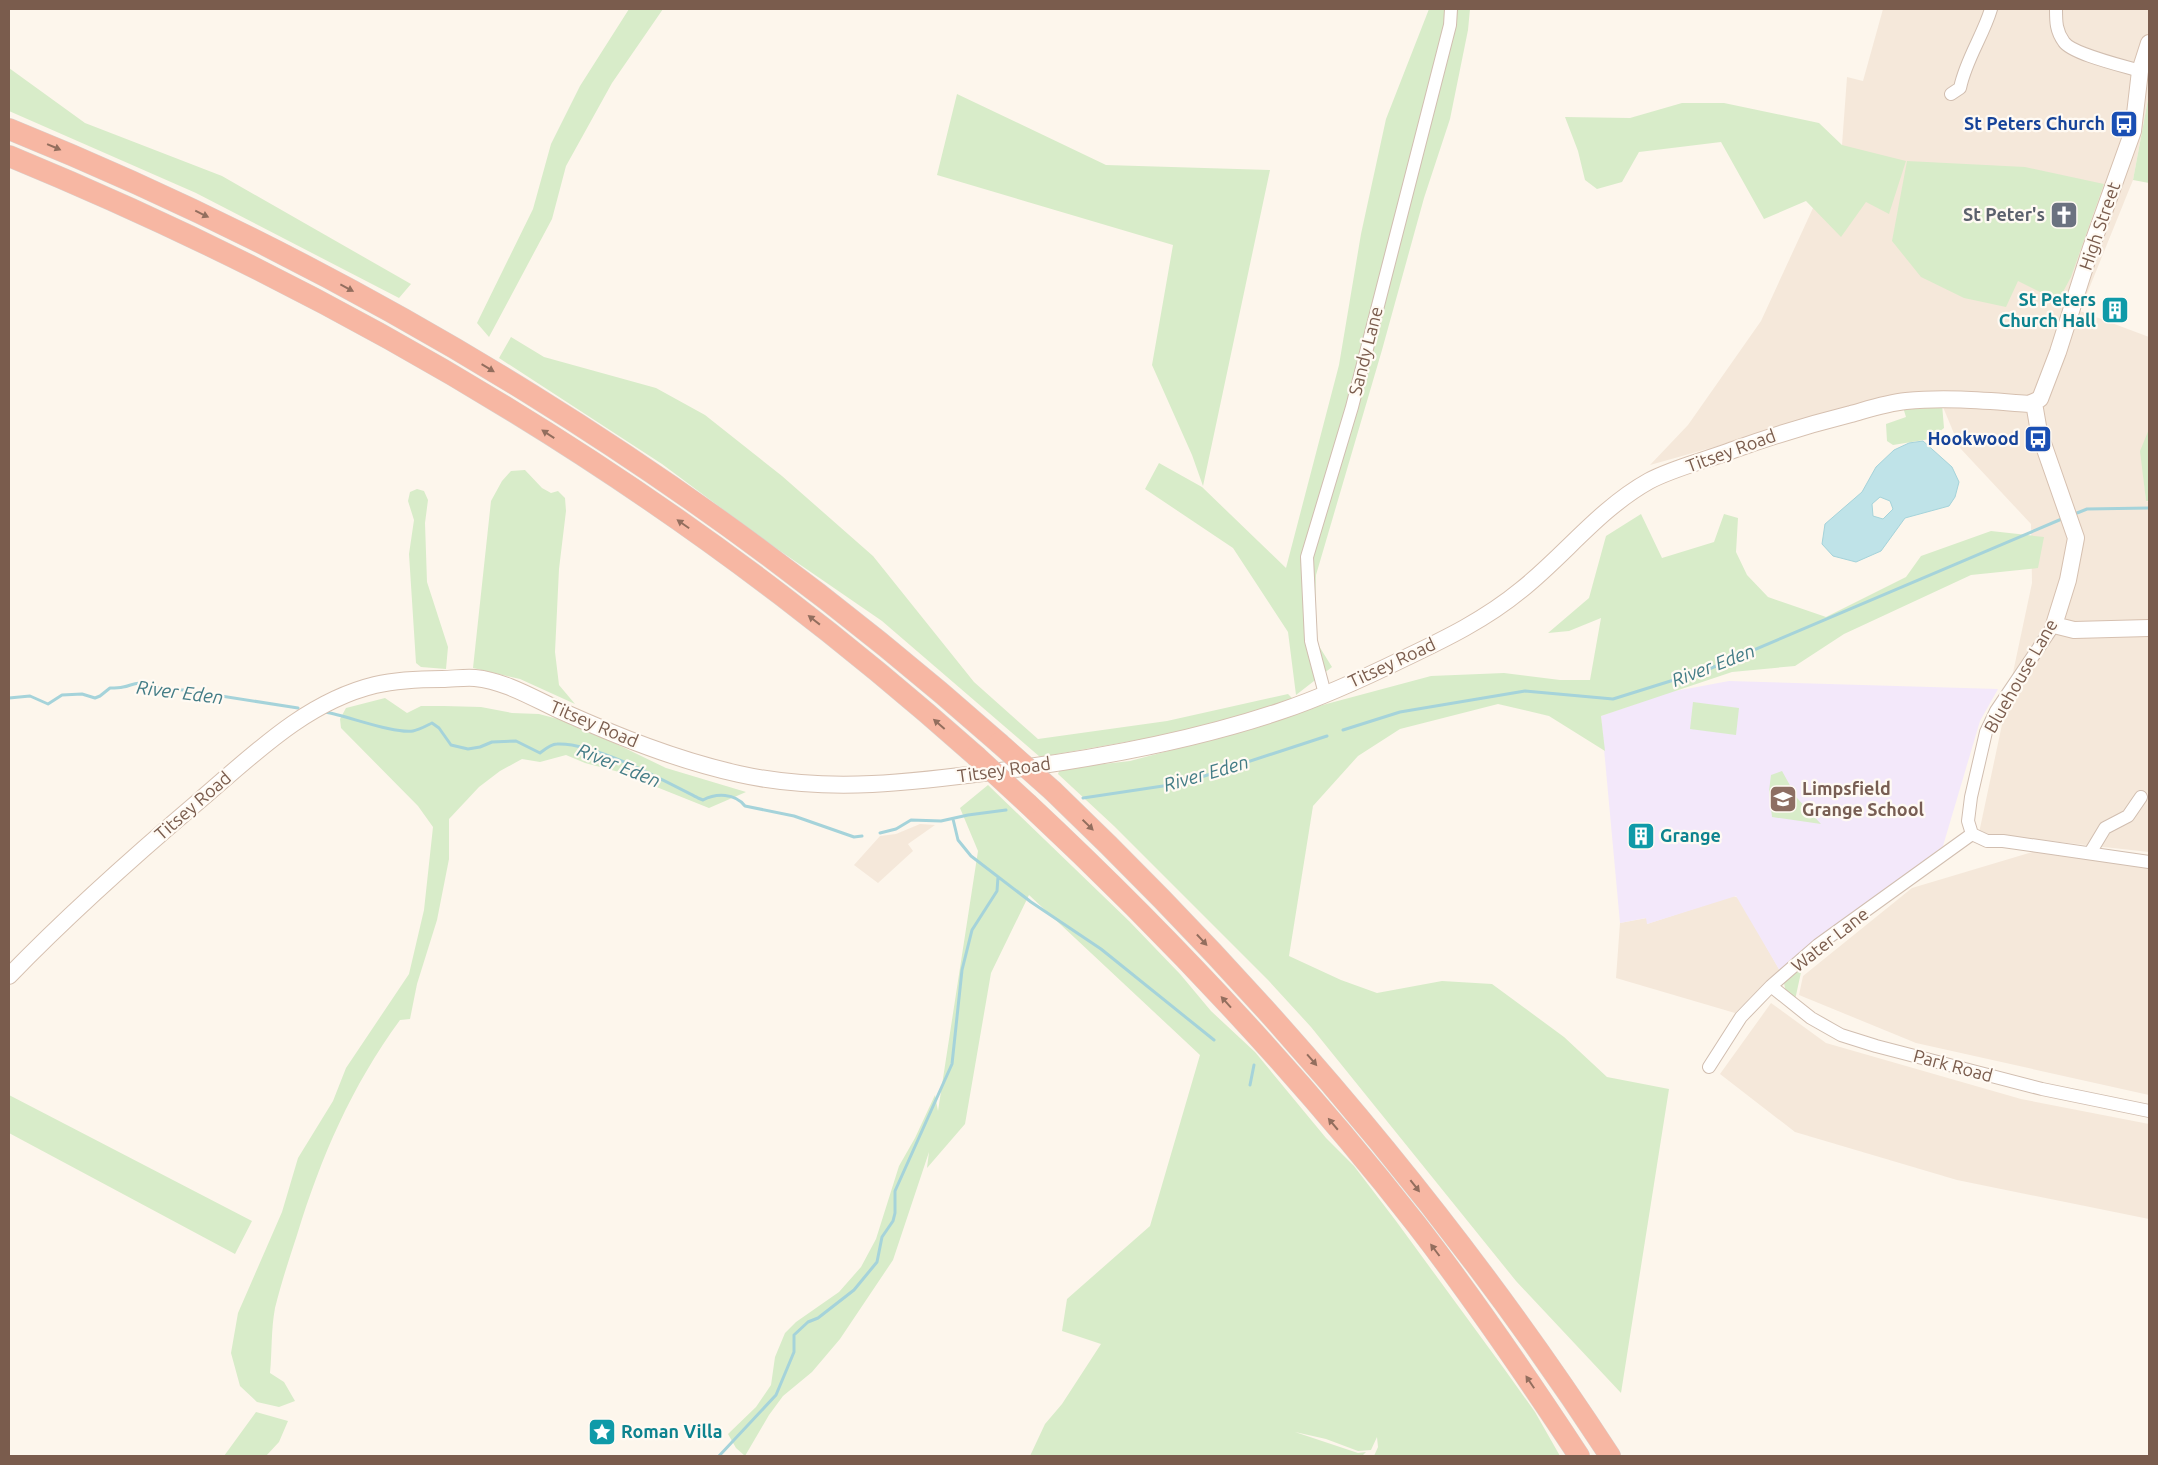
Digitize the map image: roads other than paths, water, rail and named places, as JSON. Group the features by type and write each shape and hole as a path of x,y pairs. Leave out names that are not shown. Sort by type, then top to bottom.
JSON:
{"highway":[{"path":"9,129 192,209 293,259 400,317 537,398 666,483 795,576 934,686 1053,791 1200,938 1326,1076 1449,1229 1569,1394 1610,1456"},
{"path":"9,156 234,257 352,318 509,409 673,517 779,594 863,659 976,756 1147,918 1280,1062 1415,1224 1487,1321 1579,1456"}],"main road":[{"name":"High Street","path":"2034,403 2040,399 2058,352 2091,248 2133,131 2140,71 2149,43"},
{"name":"Titsey Road","path":"9,976 109,879 251,757 308,712 338,696 376,685 411,680 477,678 524,693 637,742 702,766 785,782 844,786 934,780 1053,764 1136,750 1239,724 1285,710 1357,681 1441,641 1488,614 1520,591 1561,555 1586,528 1653,478 1797,428 1898,402 1929,399 2034,403"},
{"name":"Bluehouse Lane","path":"2034,403 2039,432 2076,538 2068,580 2054,625"},
{"path":"2054,625 2074,630 2149,628"}],"street":[{"name":"Sandy Lane","path":"1325,694 1310,641 1307,557 1352,407 1450,25 1451,9"},
{"path":"1951,94 1960,88 1964,71 1978,37 1986,26 1991,9"},
{"path":"2056,9 2055,27 2065,44 2089,56 2140,71"},
{"name":"Bluehouse Lane","path":"1972,834 1968,820 1971,798 1986,732 1996,711 2054,625"},
{"path":"2090,853 2104,828 2128,816 2141,797"},
{"path":"1972,834 1987,841 2003,841 2149,862"},
{"name":"Water Lane","path":"1709,1067 1741,1017 1771,986 1818,945 1972,834"},
{"name":"Park Road","path":"1771,986 1811,1018 1841,1035 1885,1049 2042,1089 2149,1111"}],"water":[{"path":"1923,441 1952,467 1959,482 1955,497 1949,506 1905,518 1881,551 1856,562 1833,556 1822,544 1825,524 1862,492 1876,467 1894,450 1909,443","holes":["1880,497 1890,501 1893,509 1883,519 1873,516 1872,504"]}],"waterway":[{"name":"River Eden","path":"2077,513 2087,509 2149,508"},
{"name":"River Eden","path":"1343,730 1400,712 1525,691 1613,699 1709,669 2064,518"},
{"name":"River Eden","path":"9,698 30,696 48,704 62,695 82,694 95,698 110,688 141,683 147,687 183,690 298,708"},
{"name":"River Eden","path":"325,712 394,730 415,730 432,723 439,728 451,745 468,749 492,742 516,741 540,753 555,744 590,749 629,764 703,800 719,795 731,797 745,806 794,816 854,837 862,836"},
{"name":"River Eden","path":"1083,798 1183,783 1327,736"},
{"name":"River Eden","path":"880,833 896,829 911,820 941,821 1006,810"},
{"path":"953,819 958,840 971,856 1031,902 1101,949 1214,1040"},
{"path":"719,1456 776,1395 794,1352 794,1335 808,1322 818,1318 854,1290 877,1262 882,1237 893,1221 895,1191 952,1064 962,970 972,930 997,891 998,877"},
{"path":"1250,1085 1254,1065"}],"place":[{"name":"St Peters Church","path":"2124,124"},
{"name":"St Peter's","path":"2064,215"},
{"name":"St Peters Church Hall","path":"2115,310"},
{"name":"Hookwood","path":"2038,439"},
{"name":"Limpsfield Grange School","path":"1783,799"},
{"name":"Grange","path":"1641,836"},
{"name":"Roman Villa","path":"602,1432"}]}
